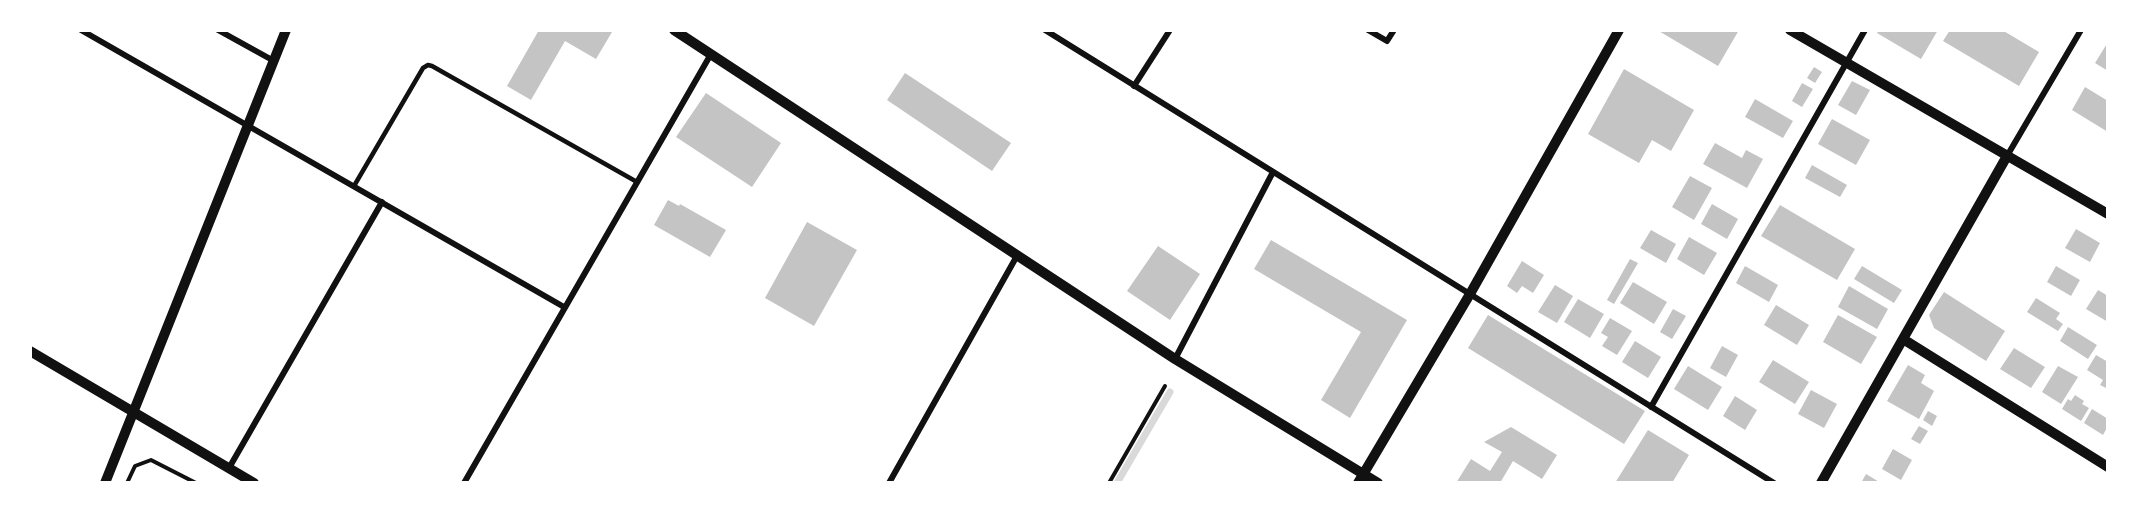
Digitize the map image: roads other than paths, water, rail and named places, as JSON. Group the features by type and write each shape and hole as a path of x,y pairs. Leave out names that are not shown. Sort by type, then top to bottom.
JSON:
{"street":[{"path":"81,30 564,307"},
{"path":"218,30 274,61"},
{"path":"105,483 286,30"},
{"path":"674,30 1018,254 1174,359 1360,478 1378,483"},
{"path":"1045,30 1774,483"},
{"path":"1134,86 1170,30"},
{"path":"1368,30 1388,41 1394,30"},
{"path":"1360,478 1470,294 1619,30"},
{"path":"1790,30 2108,214"},
{"path":"1651,407 1864,30"},
{"path":"1821,483 2081,30"},
{"path":"464,483 711,54"},
{"path":"1174,359 1273,172"},
{"path":"229,468 382,202"},
{"path":"889,483 1018,254"},
{"path":"1903,339 2108,467"},
{"path":"30,351 254,483"}],"lane":[{"path":"354,186 423,68 428,65 637,182"}],"waterway":[{"path":"1117,483 1170,392"}]}
